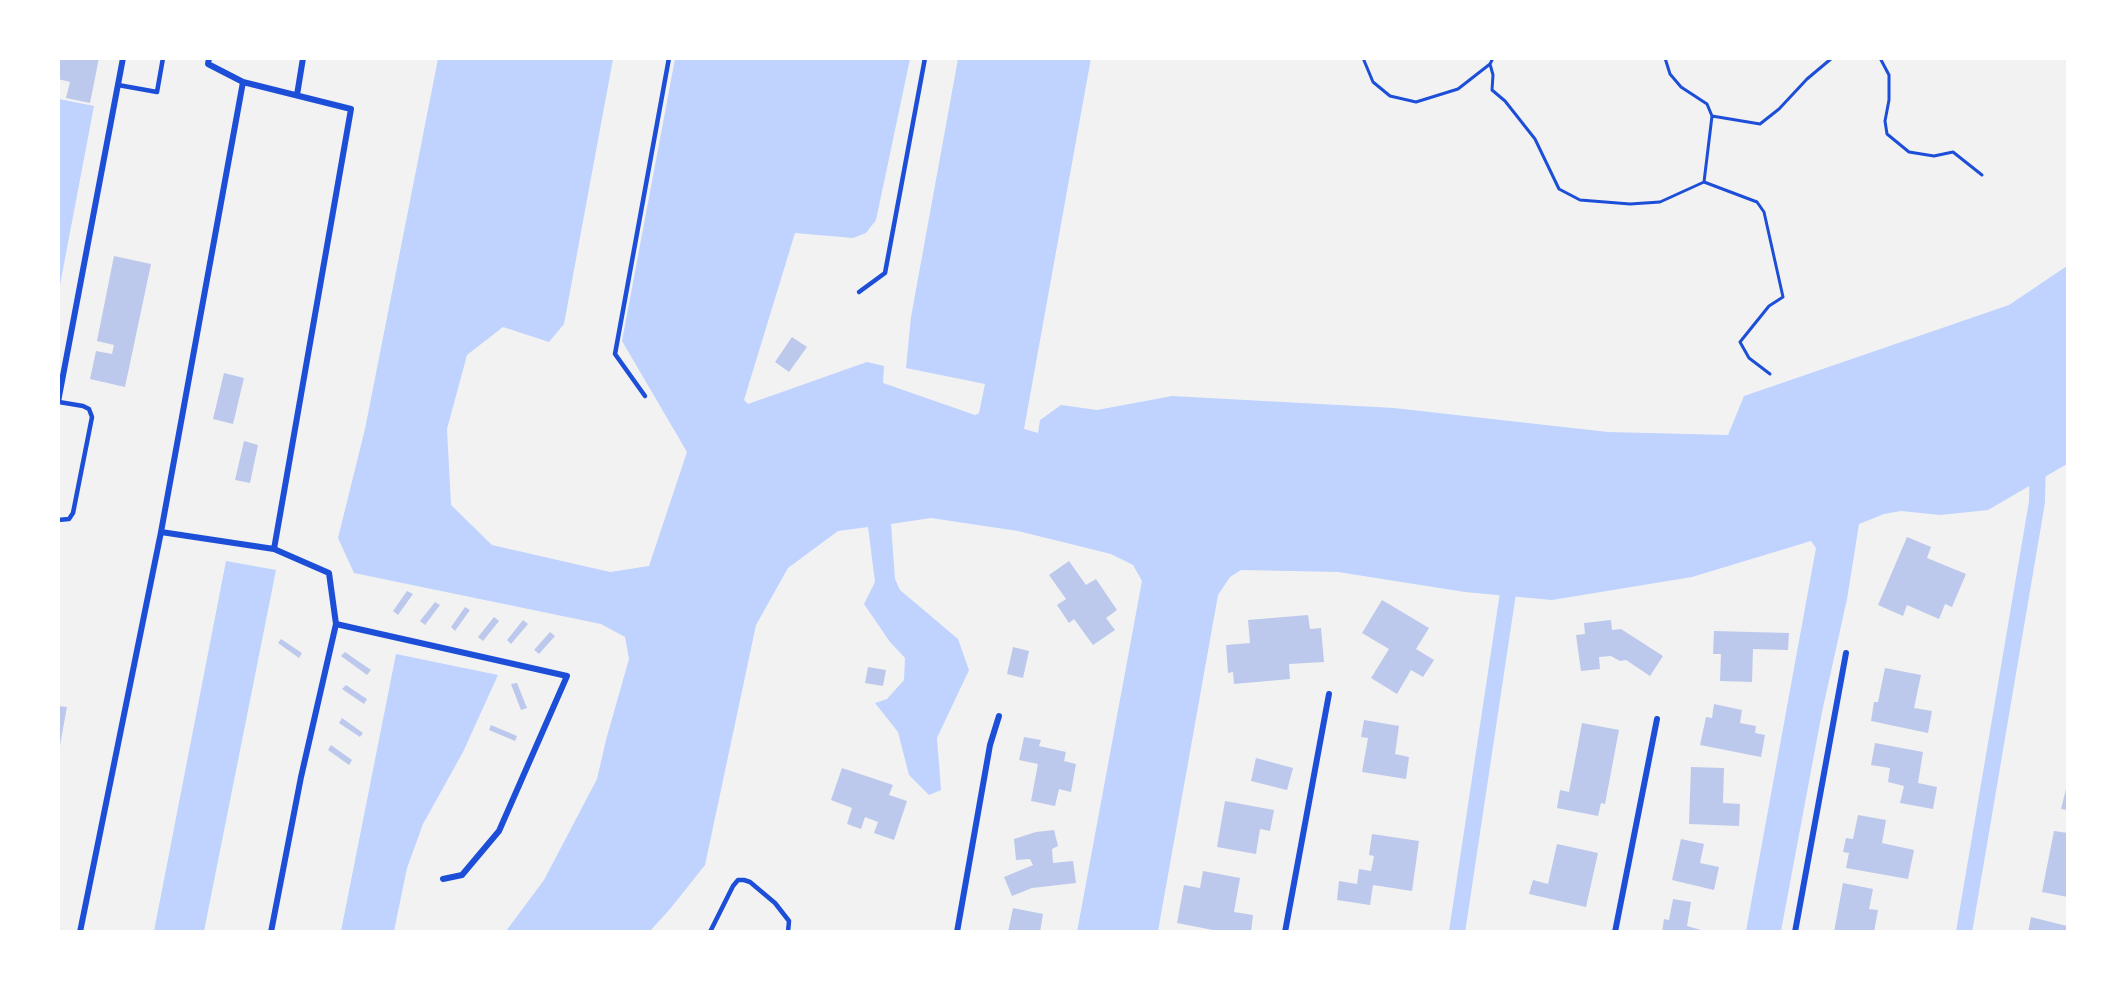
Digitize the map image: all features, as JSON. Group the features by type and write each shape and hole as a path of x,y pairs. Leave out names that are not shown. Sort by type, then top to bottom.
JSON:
{"street":[{"path":"58,402 123,58"},
{"path":"297,95 303,58"},
{"path":"209,61 243,82 351,109 274,549"},
{"path":"80,932 161,532 243,82"},
{"path":"161,532 274,549 329,573 336,624 301,777 271,932"},
{"path":"336,624 567,676 500,831 462,875 443,879"},
{"path":"1795,932 1846,653"},
{"path":"1285,932 1329,694"},
{"path":"957,932 990,745 999,716"},
{"path":"1615,932 1657,719"}],"lane":[{"path":"118,85 157,92 163,58"},
{"path":"645,396 615,354 669,58"},
{"path":"860,292 885,273 925,58"},
{"path":"58,402 83,406 89,409 92,417 73,513 69,519 58,520"},
{"path":"710,932 733,886 738,880 744,880 750,882 776,903 789,921 788,932"}],"path":[{"path":"1363,58 1373,82 1390,96 1416,102 1458,89 1490,64 1493,58"},
{"path":"1665,58 1670,74 1681,87 1707,104 1712,116 1704,182"},
{"path":"1712,116 1760,124 1779,109 1806,79 1832,58"},
{"path":"1880,58 1889,75 1889,100 1885,122 1887,134 1909,152 1934,156 1953,152 1982,175"},
{"path":"1490,64 1493,75 1492,90 1505,101 1535,139 1559,189 1580,200 1630,204 1660,202 1704,182 1757,202 1764,212 1783,297 1769,306 1740,342 1749,358 1770,374"}],"water":[{"path":"1091,58 1024,429 1038,433 1040,420 1061,405 1097,410 1172,396 1394,408 1608,432 1728,435 1744,396 2009,305 2067,266 2067,464 1988,510 1940,515 1901,511 1884,514 1859,524 1847,599 1822,712 1781,931 1746,931 1816,548 1811,541 1692,577 1552,600 1465,592 1338,572 1241,570 1230,577 1218,595 1158,931 1077,932 1142,581 1133,565 1111,554 1018,531 931,518 891,524 895,579 900,590 958,639 969,670 937,738 941,790 929,795 909,775 898,732 875,703 887,699 904,680 905,658 890,642 864,604 875,582 868,527 838,531 788,568 756,625 705,865 670,909 650,931 506,931 544,880 597,779 629,659 625,637 601,624 354,573 338,538 365,429 438,59 613,59 564,324 549,342 503,327 467,355 447,429 451,505 492,545 610,572 649,566 687,452 622,341 675,59 910,59 876,220 866,233 853,238 795,233 744,400 748,404 867,362 884,366 883,383 975,415 979,413 985,384 906,368 911,317 958,59"},
{"path":"58,99 94,106 59,290"},
{"path":"226,561 276,570 204,931 154,931"},
{"path":"396,654 498,675 463,752 423,824 407,868 394,931 341,931"}],"building":[{"path":"58,58 99,58 90,103 66,98 70,82 58,79"},
{"path":"114,256 151,264 125,387 90,379 96,351 112,354 114,345 97,341"},
{"path":"792,337 807,347 789,372 775,362"},
{"path":"224,373 244,378 233,424 213,419"},
{"path":"244,441 258,445 250,483 235,480"},
{"path":"1907,537 1931,547 1927,558 1966,574 1952,607 1945,604 1939,619 1907,605 1903,616 1878,605"},
{"path":"1069,561 1086,585 1096,579 1117,610 1106,618 1115,630 1093,645 1074,619 1069,623 1057,605 1066,599 1049,575"},
{"path":"407,591 413,594 398,615 393,611"},
{"path":"1382,600 1429,628 1416,649 1434,660 1423,677 1411,670 1397,694 1371,678 1389,649 1362,633"},
{"path":"435,602 440,605 425,625 420,621"},
{"path":"465,607 470,610 455,631 451,627"},
{"path":"1308,615 1310,629 1321,628 1324,662 1289,664 1290,679 1234,684 1233,672 1228,673 1226,645 1250,643 1248,620"},
{"path":"494,617 499,621 483,641 478,637"},
{"path":"523,620 528,624 511,644 507,640"},
{"path":"1611,620 1612,630 1621,629 1663,656 1650,676 1626,660 1620,661 1611,656 1599,657 1600,669 1581,671 1576,635 1585,634 1584,623"},
{"path":"1714,631 1789,633 1788,650 1753,649 1752,682 1720,681 1721,654 1713,654"},
{"path":"550,632 555,636 539,654 534,650"},
{"path":"281,639 302,653 299,658 278,643"},
{"path":"1013,647 1029,651 1023,678 1007,674"},
{"path":"345,652 371,670 367,675 341,656"},
{"path":"868,667 886,670 883,686 865,683"},
{"path":"1885,668 1921,675 1914,708 1932,711 1928,733 1871,721 1874,702 1878,702"},
{"path":"517,683 527,708 521,710 511,684"},
{"path":"346,685 367,699 364,704 342,689"},
{"path":"1714,704 1742,710 1740,723 1756,726 1755,733 1765,735 1761,757 1700,745 1706,717 1712,718"},
{"path":"58,706 67,707 60,745 58,745"},
{"path":"342,718 363,733 360,737 339,723"},
{"path":"1364,720 1399,726 1395,754 1409,757 1406,779 1362,772 1368,738 1361,737"},
{"path":"1582,723 1619,730 1605,804 1601,803 1598,816 1557,808 1560,790 1569,792"},
{"path":"491,725 517,736 515,741 489,730"},
{"path":"1024,737 1041,740 1039,746 1066,752 1064,761 1076,764 1071,792 1059,789 1055,806 1031,801 1038,764 1019,760"},
{"path":"1875,743 1923,752 1918,783 1937,787 1933,809 1900,803 1904,786 1888,782 1890,768 1871,765"},
{"path":"331,745 352,760 349,765 328,750"},
{"path":"1256,758 1293,768 1287,790 1251,781"},
{"path":"1691,767 1724,768 1723,803 1740,804 1739,826 1689,824"},
{"path":"842,768 893,785 889,795 907,801 894,840 874,833 878,822 865,817 861,829 847,824 852,808 831,800"},
{"path":"2068,785 2068,810 2061,809"},
{"path":"1225,801 1274,810 1270,831 1260,829 1256,854 1217,847"},
{"path":"1858,815 1886,820 1882,843 1914,850 1908,879 1846,868 1849,853 1843,852 1846,838 1853,839"},
{"path":"1054,830 1058,846 1052,849 1053,863 1073,861 1076,883 1032,888 1012,896 1004,877 1033,865 1030,859 1016,860 1014,839 1036,832"},
{"path":"2054,831 2068,833 2068,897 2042,892"},
{"path":"1372,834 1419,841 1412,891 1373,885 1370,905 1337,900 1339,881 1357,884 1359,869 1371,871 1374,856 1369,855"},
{"path":"1681,839 1704,844 1700,863 1719,867 1714,890 1672,880"},
{"path":"1557,844 1598,853 1586,907 1529,894 1533,880 1548,884"},
{"path":"1203,871 1240,878 1234,912 1253,915 1251,932 1223,932 1177,923 1184,885 1200,888"},
{"path":"1843,883 1873,889 1869,909 1878,910 1874,932 1834,932"},
{"path":"1673,899 1691,902 1687,926 1708,932 1662,932 1664,919 1669,920"},
{"path":"1013,908 1043,914 1040,932 1008,932"},
{"path":"2031,917 2067,926 2065,932 2028,932"}],"waterway":[{"path":"1964,932 2037,502 2038,459"},
{"path":"1457,932 1511,573"}]}
